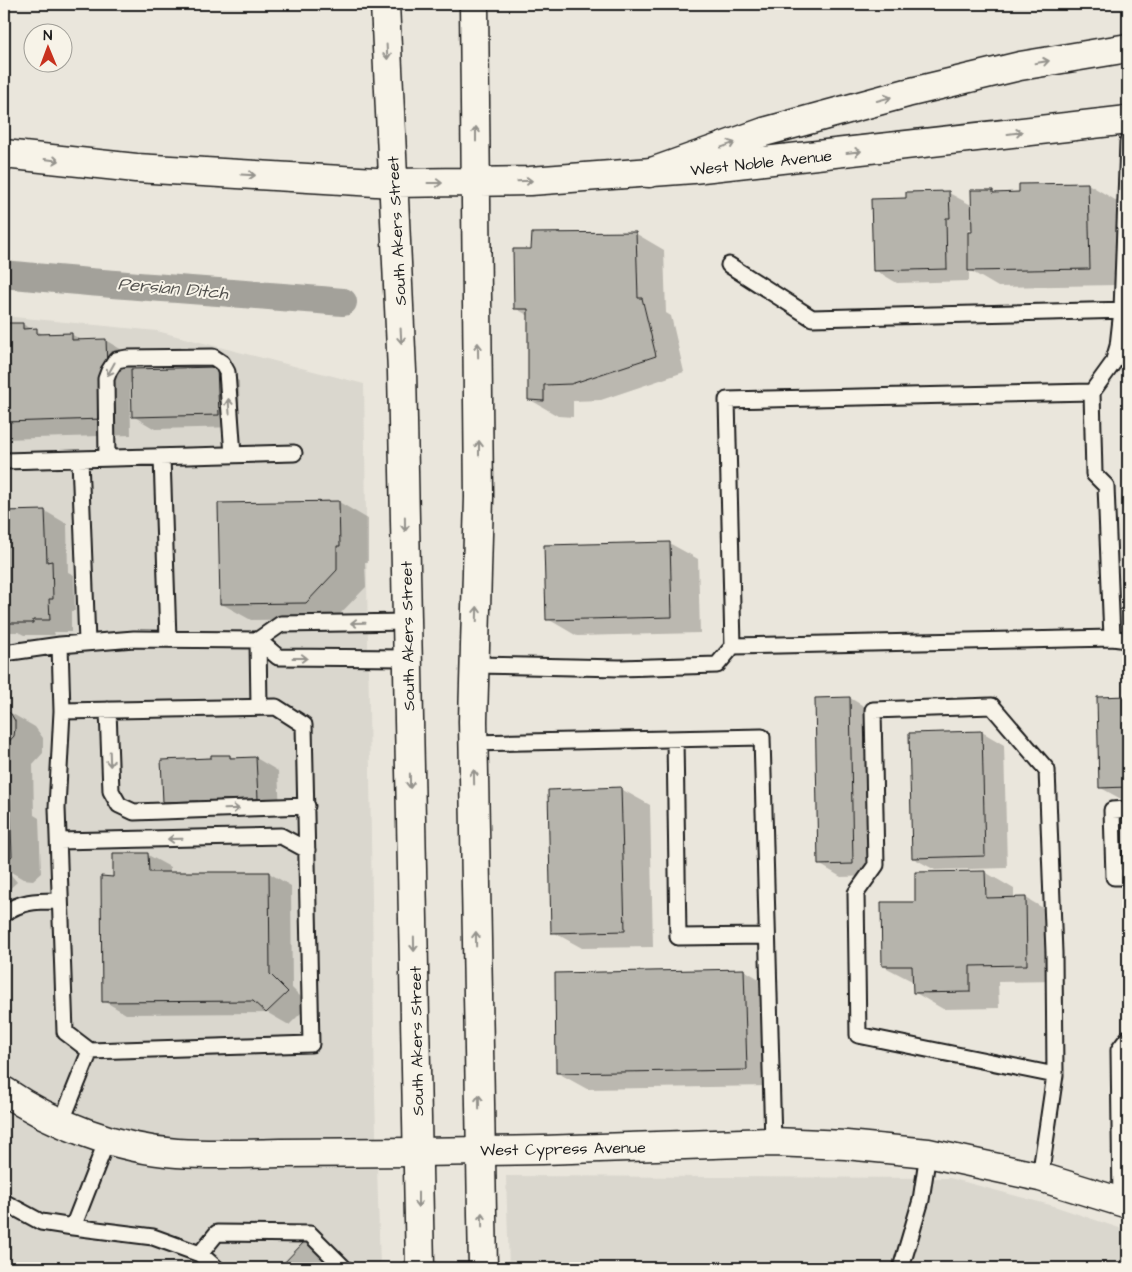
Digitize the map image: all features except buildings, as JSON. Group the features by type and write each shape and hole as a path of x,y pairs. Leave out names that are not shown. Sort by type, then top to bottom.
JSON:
{"main road":[{"name":"South Akers Street","path":"385,4 402,371 420,1268"},
{"path":"474,4 479,497 473,743 483,1268"},
{"path":"649,172 764,132 907,93 1020,66 1128,48"},
{"name":"West Noble Avenue","path":"4,154 145,169 393,183 530,181 756,163 1128,120"},
{"name":"West Cypress Avenue","path":"4,1091 61,1122 107,1140 156,1151 177,1153 417,1152 773,1142 846,1144 928,1153 1040,1177 1124,1203"}],"lane":[{"path":"1112,638 1106,486 1094,474 1092,392 1113,363 1125,310 1128,142"},
{"path":"729,265 812,318 1125,310"},
{"path":"108,458 106,379 116,360 127,358 213,357 222,363 227,372 233,454"},
{"path":"475,665 620,668 717,665 734,646 727,400 1092,392"},
{"path":"4,461 294,453"},
{"path":"162,457 168,639"},
{"path":"80,459 87,642"},
{"path":"4,653 87,642 168,639 258,640 281,624 407,622"},
{"path":"734,646 1112,638 1128,640"},
{"path":"258,640 278,657 407,658"},
{"path":"258,640 259,707"},
{"path":"60,645 62,711 57,808 65,1032 90,1051 311,1044 304,724 276,707 62,711"},
{"path":"1040,1177 1055,1075 1054,952 1046,770 992,706 873,710 876,865 856,893 858,1035 1055,1075"},
{"path":"108,710 111,791 119,805 134,812 306,806"},
{"path":"473,743 762,737 773,1142"},
{"path":"675,739 678,937 766,936"},
{"path":"1128,809 1112,810 1114,877 1128,876"},
{"path":"59,841 281,836 307,850"},
{"path":"4,914 12,907 31,902 60,901"},
{"path":"1124,1203 1119,1050 1128,1038"},
{"path":"61,1122 90,1051"},
{"path":"73,1226 107,1140"},
{"path":"901,1268 921,1200 928,1153"},
{"path":"4,1202 41,1222 153,1237 200,1254 216,1268"},
{"path":"200,1254 217,1233 310,1234 344,1268"}],"shaded area":[{"path":"4,316 157,331 364,384 375,1097 380,1268 4,1268"},
{"path":"506,1176 950,1178 1054,1206 1128,1231 1128,1268 509,1268"}],"waterway":[{"name":"Persian Ditch","path":"4,274 343,302"}]}
